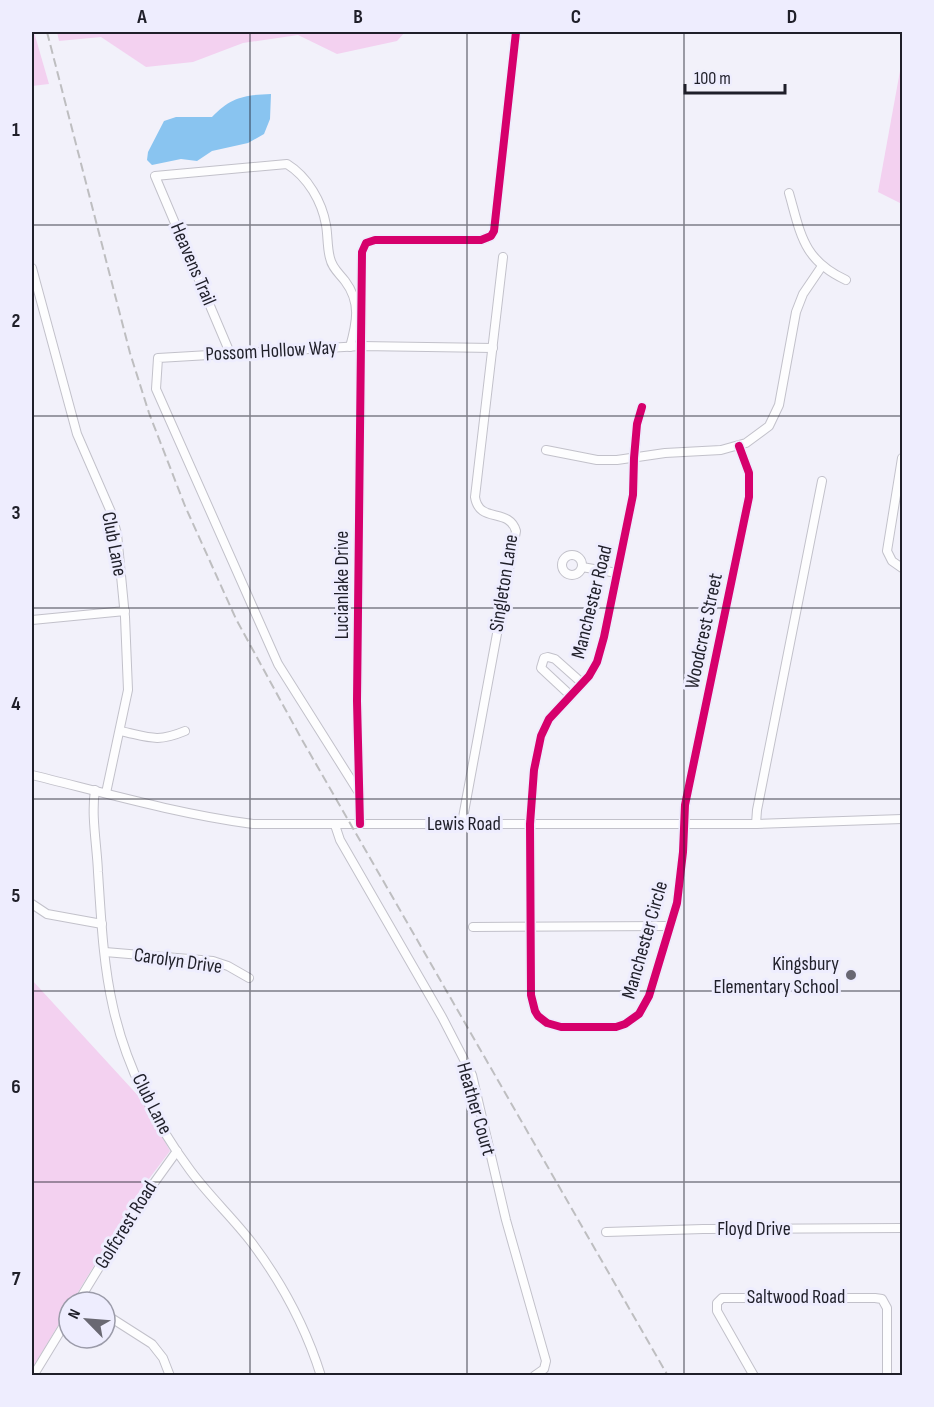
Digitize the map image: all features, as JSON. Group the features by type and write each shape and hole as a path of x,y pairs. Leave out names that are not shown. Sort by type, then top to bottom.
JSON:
{"street":[{"name":"Lucianlake Drive","path":"360,824 357,701 362,252 366,243 375,240 481,240 491,237 494,231 516,32"},
{"name":"Heavens Trail","path":"230,353 155,176 287,164 306,179 322,208 332,266 355,298 356,324 350,347"},
{"path":"789,193 806,247 822,266 846,280"},
{"name":"Singleton Lane","path":"462,823 516,531 515,526 508,519 481,511 475,497 503,257"},
{"path":"546,450 597,459 634,458 664,453 721,450 739,446 763,431 773,420 779,405 796,312 803,294 822,266"},
{"name":"Club Lane","path":"32,268 77,434 114,524 125,611 128,690 106,793"},
{"name":"Possom Hollow Way","path":"359,792 278,664 156,389 158,358 361,346 493,348"},
{"name":"Manchester Road","path":"530,824 534,770 541,736 553,712 582,683 597,662 604,637 633,495 637,424 642,407"},
{"name":"Woodcrest Street","path":"683,824 749,497 749,473 739,446"},
{"path":"903,458 887,551 892,561 903,568"},
{"path":"756,824 822,482"},
{"path":"582,567 617,573"},
{"path":"32,620 125,611"},
{"path":"570,695 541,668 543,658 551,657 582,683"},
{"path":"120,731 157,739 164,739 185,731"},
{"name":"Lewis Road","path":"32,775 226,821 253,824 756,824 903,819"},
{"name":"Club Lane","path":"95,790 105,952 114,1010 127,1052 152,1109 177,1151 251,1242 276,1278 298,1317 321,1376"},
{"name":"Manchester Circle","path":"530,824 531,995 535,1011 547,1023 561,1027 616,1027 633,1020 644,1008 670,926 679,888 683,824"},
{"name":"Heather Court","path":"335,825 340,840 442,1017 472,1076 506,1220 546,1361 544,1369 534,1376"},
{"path":"32,904 47,914 102,924"},
{"path":"473,927 670,926"},
{"name":"Carolyn Drive","path":"105,952 213,961 228,966 249,978"},
{"name":"Golfcrest Road","path":"87,1290 136,1207 177,1151"},
{"name":"Floyd Drive","path":"606,1232 903,1228"},
{"name":"Saltwood Road","path":"754,1376 717,1311 717,1303 722,1298 879,1298 884,1302 886,1308 887,1376"},
{"path":"117,1322 152,1344 163,1359 170,1376"},
{"path":"33,1376 57,1337"}],"shaded area":[{"path":"32,32 34,32 49,84 32,86"},
{"path":"57,32 405,32 397,41 337,54 298,35 243,43 193,62 146,67 101,37 59,41"},
{"path":"902,60 902,204 878,192"},
{"path":"32,980 142,1100 170,1151 136,1196 79,1290 57,1290 57,1327 32,1369"}],"water":[{"path":"271,94 270,119 264,134 248,143 212,151 197,161 181,159 152,165 147,160 148,152 164,121 176,117 212,117 225,105 239,98"}],"railway":[{"path":"47,32 130,353 149,413 185,506 236,619 301,738 668,1376"}],"cycle path":[{"path":"360,824 357,701 362,252 366,243 375,240 481,240 491,236 494,231 516,32"},
{"path":"642,407 637,424 633,495 597,662 589,676 549,719 541,736 534,770 530,824 531,995 535,1011 547,1023 561,1027 616,1027 625,1024 639,1014 649,996 677,903 683,852 685,805 749,497 749,473 739,446"}],"place":[{"name":"Kingsbury Elementary School","path":"851,975"}]}
